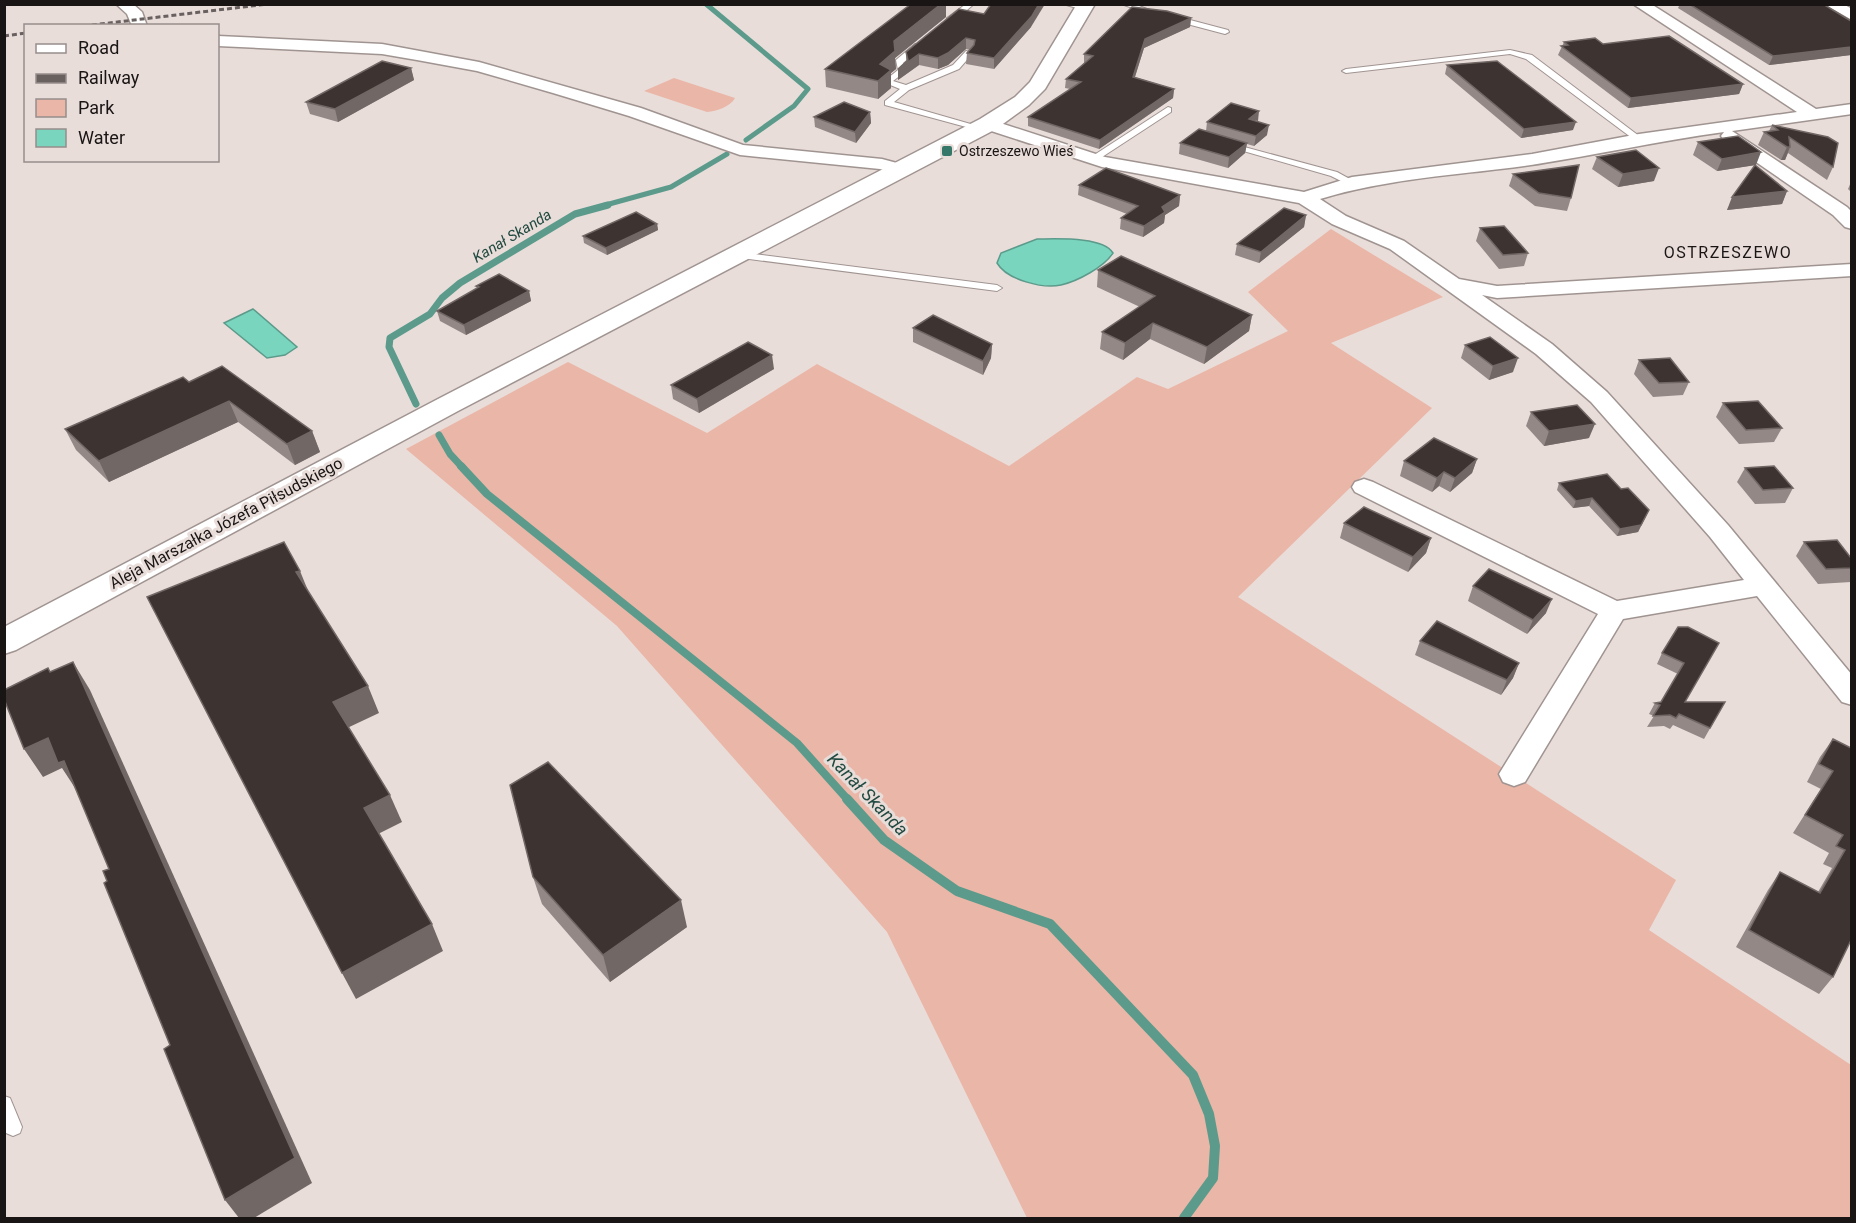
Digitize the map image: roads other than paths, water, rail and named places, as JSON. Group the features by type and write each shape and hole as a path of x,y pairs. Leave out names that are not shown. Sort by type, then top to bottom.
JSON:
{"street":[{"path":"123,4 134,12 139,24"},
{"path":"1640,4 1812,114"},
{"path":"1831,4 1851,16"},
{"name":"Aleja Marszałka Józefa Piłsudskiego","path":"4,642 448,405 983,127 1022,101 1038,85 1079,6"},
{"path":"219,41 382,49 479,67 635,112 740,150 882,164 902,170"},
{"path":"1305,198 1352,183 1532,159 1639,139 1851,109"},
{"path":"983,127 1093,159 1164,174 1263,189 1305,198 1339,220 1397,245 1454,283 1544,349 1599,397 1719,531 1851,695"},
{"path":"1717,128 1839,211 1851,223"},
{"path":"1454,283 1497,292 1851,270"},
{"path":"1364,488 1614,611 1764,586"},
{"path":"1514,774 1614,611"}],"lane":[{"path":"942,26 971,4"},
{"path":"1124,4 1157,14"},
{"path":"1168,17 1225,32"},
{"path":"906,88 887,82 902,70 899,62 925,40"},
{"path":"1346,71 1510,52 1529,57 1639,139"},
{"path":"969,53 956,67 906,88 888,104 983,127"},
{"path":"1093,159 1168,110"},
{"path":"1223,142 1334,174 1352,183"},
{"path":"738,255 997,288"},
{"path":"4,1104 13,1127"}],"water":[{"path":"1037,239 1089,241 1108,248 1113,253 1083,277 1053,286 1026,282 1009,274 997,263 1001,253"},
{"path":"253,309 297,347 285,355 267,358 224,323"}],"waterway":[{"name":"Kanał Skanda","path":"706,4 808,89 794,106 746,140"},
{"name":"Kanał Skanda","path":"602,206 671,187 727,154"},
{"name":"Kanał Skanda","path":"416,404 389,347 390,338 430,314 442,298 460,283 575,214 608,205"},
{"name":"Kanał Skanda","path":"439,435 450,454 463,468"},
{"name":"Kanał Skanda","path":"461,466 487,494 797,743 849,801"},
{"name":"Kanał Skanda","path":"847,799 884,840 957,891 1050,924 1193,1075 1209,1114 1215,1146 1213,1178 1184,1218"}],"railway":[{"path":"101,24 268,4"},
{"path":"4,36 24,33"}],"place":[{"name":"Ostrzeszewo Wieś","path":"947,151"}],"district":[{"name":"OSTRZESZEWO","path":"1728,252"}]}
